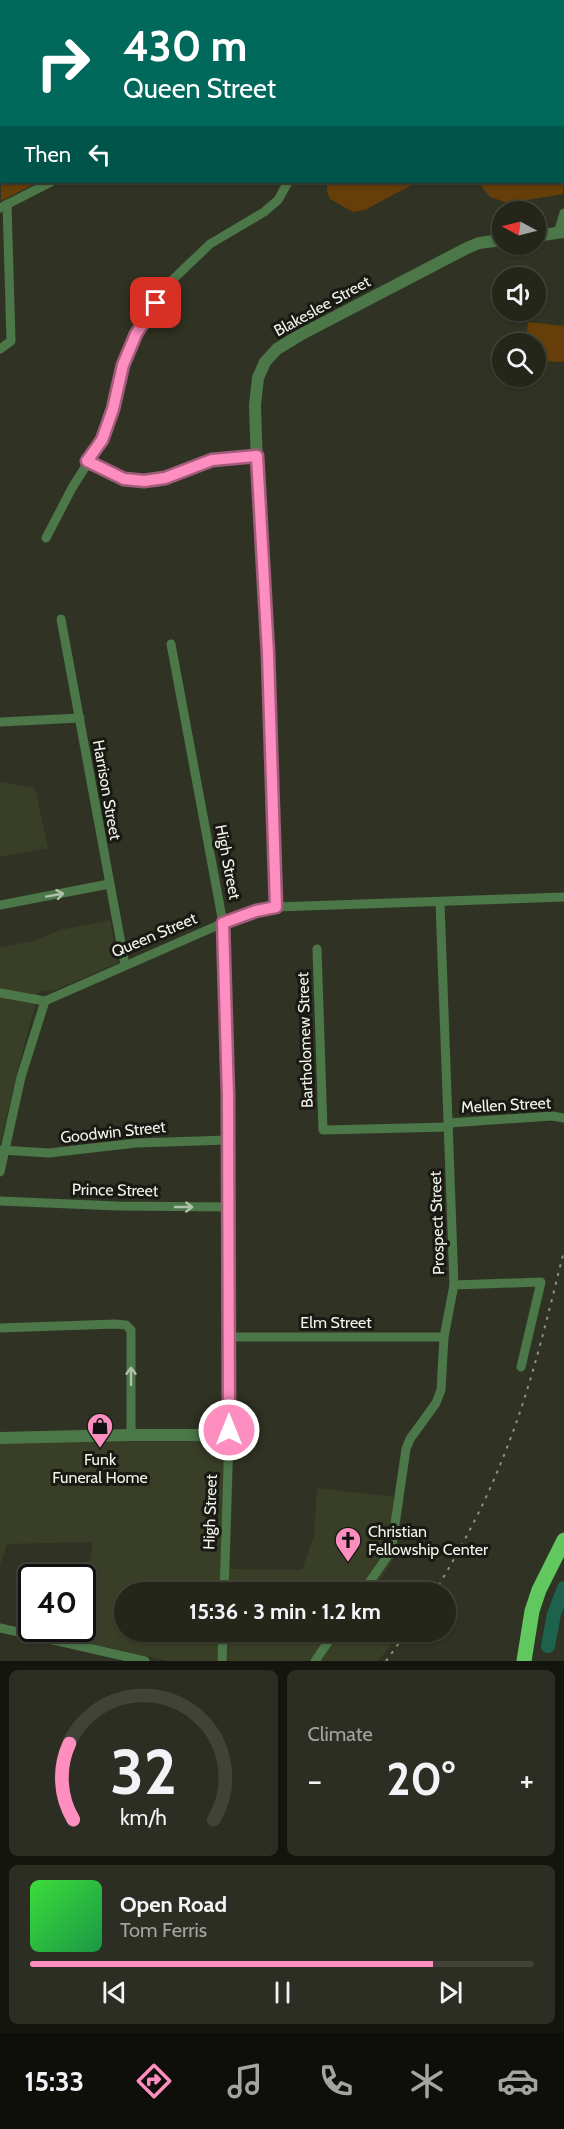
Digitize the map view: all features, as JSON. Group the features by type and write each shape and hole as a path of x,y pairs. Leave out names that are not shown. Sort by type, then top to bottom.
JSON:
{"highway":[{"path":"524,1661 532,1611 539,1590 564,1540"}],"street":[{"path":"0,350 11,341 4,206 49,183"},
{"path":"46,538 87,461 102,440 113,409 127,355 136,334 165,287 210,244 264,212 278,200 287,183"},
{"path":"546,234 561,232 564,213"},
{"name":"Blakeslee Street","path":"276,907 268,654 255,405 258,378 265,362 277,349 300,335 467,248 478,243 492,241"},
{"path":"87,461 124,479 144,481 165,478 212,460 257,456"},
{"name":"Harrison Street","path":"61,619 125,965"},
{"name":"High Street","path":"171,645 223,923 229,1207 229,1435 224,1582"},
{"path":"0,722 80,718"},
{"path":"0,905 109,885"},
{"name":"Queen Street","path":"45,1000 223,923 256,911 276,907 564,897"},
{"name":"Prospect Street","path":"370,1582 389,1554 405,1449 436,1402 441,1390 444,1336 454,1286 440,903"},
{"name":"Bartholomew Street","path":"317,949 323,1130"},
{"path":"0,993 45,1000 2,1150 0,1172"},
{"name":"Mellen Street","path":"323,1130 449,1125 552,1116 564,1118"},
{"name":"Goodwin Street","path":"2,1150 49,1153 136,1143 228,1140"},
{"name":"Prince Street","path":"0,1201 117,1206 229,1207"},
{"path":"454,1286 541,1282 521,1367"},
{"path":"0,1328 126,1325 131,1330 131,1435"},
{"name":"Elm Street","path":"229,1337 444,1336"},
{"path":"0,1438 229,1435"},
{"path":"0,1628 145,1661"},
{"path":"222,1661 223,1642"},
{"path":"315,1661 328,1642"}],"shaded area":[{"path":"1,183 36,183 1,201"},
{"path":"415,183 365,210 353,212 330,199 327,184"},
{"path":"479,183 563,183 563,194 520,201 502,201 490,197"},
{"path":"528,322 564,326 564,362 546,361 546,333 527,333"},
{"path":"0,782 35,788 48,848 0,857"},
{"path":"110,920 118,963 55,990 39,992 0,1144 0,947 33,941 60,930"},
{"path":"90,1429 234,1431 230,1569 302,1570 314,1536 317,1488 404,1498 396,1555 379,1582 114,1582 114,1642 393,1642 378,1661 168,1661 82,1642 96,1642 96,1564 90,1564 93,1542 7,1544 0,1565 0,1432"}],"waterway":[{"path":"548,1646 554,1614 564,1588"}],"railway":[{"path":"440,1582 491,1487 515,1426 531,1376 564,1251"},
{"path":"386,1661 400,1642"}],"place":[{"name":"Funk Funeral Home","path":"100,1449"},
{"name":"Christian Fellowship Center","path":"348,1563"}],"route":[{"path":"156,303 136,334 123,365 113,409 102,440 87,461 124,479 144,481 165,478 212,460 257,456 268,654 276,907 245,914 223,923 228,1096 229,1430"}]}
